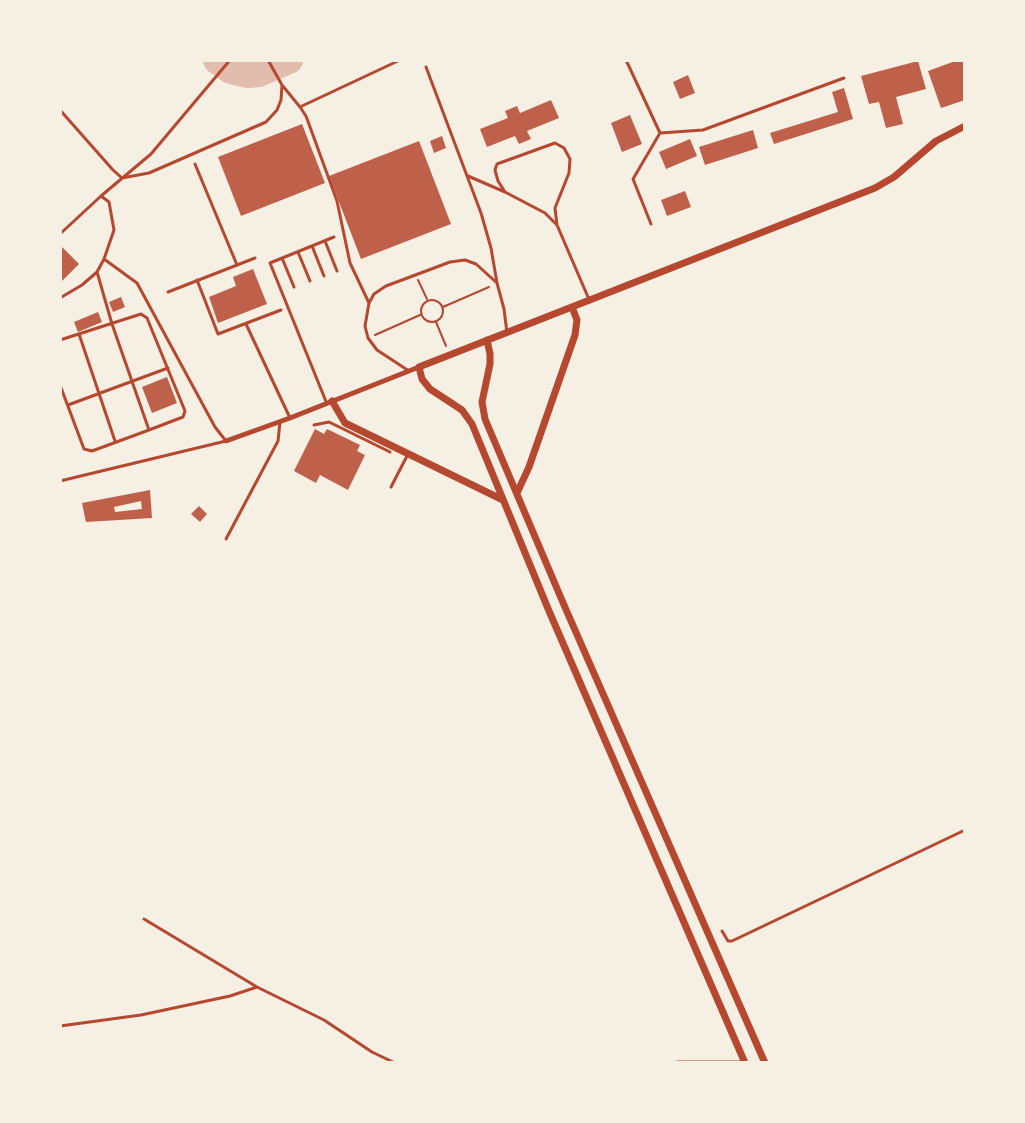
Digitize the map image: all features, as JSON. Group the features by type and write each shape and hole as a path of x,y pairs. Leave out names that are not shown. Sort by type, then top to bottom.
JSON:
{"street":[{"path":"226,441 875,188 894,177 936,141 965,126"},
{"path":"517,493 575,335 577,320 572,307"},
{"path":"487,340 490,364 482,402 485,419 765,1063"},
{"path":"419,367 422,379 430,389 462,410 472,424 745,1062"},
{"path":"330,403 345,423 503,500"}],"lane":[{"path":"60,234 151,154 230,60"},
{"path":"268,60 282,85 306,116 337,201 350,263 369,303"},
{"path":"300,107 400,60"},
{"path":"626,60 660,133"},
{"path":"426,67 481,213 507,333"},
{"path":"660,133 703,130 844,78"},
{"path":"122,178 149,173 266,122 277,110 282,85"},
{"path":"60,110 122,178"},
{"path":"651,224 633,179 660,133"},
{"path":"505,192 498,181 497,164 555,143 564,148 570,159 569,173 555,208 557,225 589,300"},
{"path":"195,164 237,265"},
{"path":"467,175 545,213 557,225"},
{"path":"60,298 97,272 104,259 114,230 109,202 101,196"},
{"path":"330,403 270,263 334,237"},
{"path":"325,241 337,271"},
{"path":"312,246 324,276"},
{"path":"298,252 310,281"},
{"path":"168,292 255,258"},
{"path":"282,258 294,287"},
{"path":"60,481 226,441 215,427 137,283 104,259"},
{"path":"409,371 377,350 368,338 365,326 374,294 386,286 450,262 465,260 476,264 497,283"},
{"path":"97,272 149,430"},
{"path":"197,280 218,334 281,310"},
{"path":"60,340 141,314 147,318 185,411 183,417 92,451 84,449 60,385"},
{"path":"246,324 290,418"},
{"path":"79,334 116,442"},
{"path":"68,405 168,368"},
{"path":"226,539 278,441 280,422"},
{"path":"314,425 329,422 390,452"},
{"path":"391,487 408,454"},
{"path":"722,931 728,941 732,941 965,830"},
{"path":"144,919 257,987 324,1020 372,1052 395,1063"},
{"path":"60,1026 141,1015 230,996 257,987"},
{"path":"677,1062 745,1062"}],"path":[{"path":"416,275 427,300"},
{"path":"442,307 497,283"},
{"path":"427,300 435,300 442,307"},
{"path":"421,315 421,308 427,300"},
{"path":"436,321 442,307"},
{"path":"421,315 429,321 436,321"},
{"path":"368,338 421,315"},
{"path":"436,321 449,355"}],"building":[{"path":"965,60 965,100 941,108 928,71"},
{"path":"918,61 926,89 896,97 903,124 886,128 879,102 869,104 861,76"},
{"path":"688,75 695,93 680,99 673,82"},
{"path":"844,88 853,119 774,144 770,133 838,112 832,92"},
{"path":"551,100 559,118 527,131 531,139 519,144 515,136 487,147 480,129 508,118 505,111 517,106 520,113"},
{"path":"630,115 642,144 622,152 611,123"},
{"path":"302,124 325,183 241,216 218,157"},
{"path":"753,130 758,148 705,165 699,147"},
{"path":"442,136 446,148 434,153 430,141"},
{"path":"690,139 697,156 666,169 659,152"},
{"path":"419,141 451,224 361,259 329,176"},
{"path":"685,191 691,207 667,216 661,200"},
{"path":"60,245 79,264 60,283"},
{"path":"253,269 267,304 218,323 209,297 236,286 233,277"},
{"path":"121,297 125,307 113,312 109,302"},
{"path":"98,312 102,322 78,332 74,322"},
{"path":"167,377 177,403 152,413 142,387"},
{"path":"315,429 324,434 327,429 360,445 357,451 365,455 348,490 320,475 316,483 294,471"},
{"path":"150,490 152,518 86,522 82,503","holes":["141,501 142,509 115,512 114,507"]},
{"path":"199,506 207,514 200,522 191,514"}],"taxiway":[{"path":"217,60 231,70 248,74 259,73 289,60"}]}
